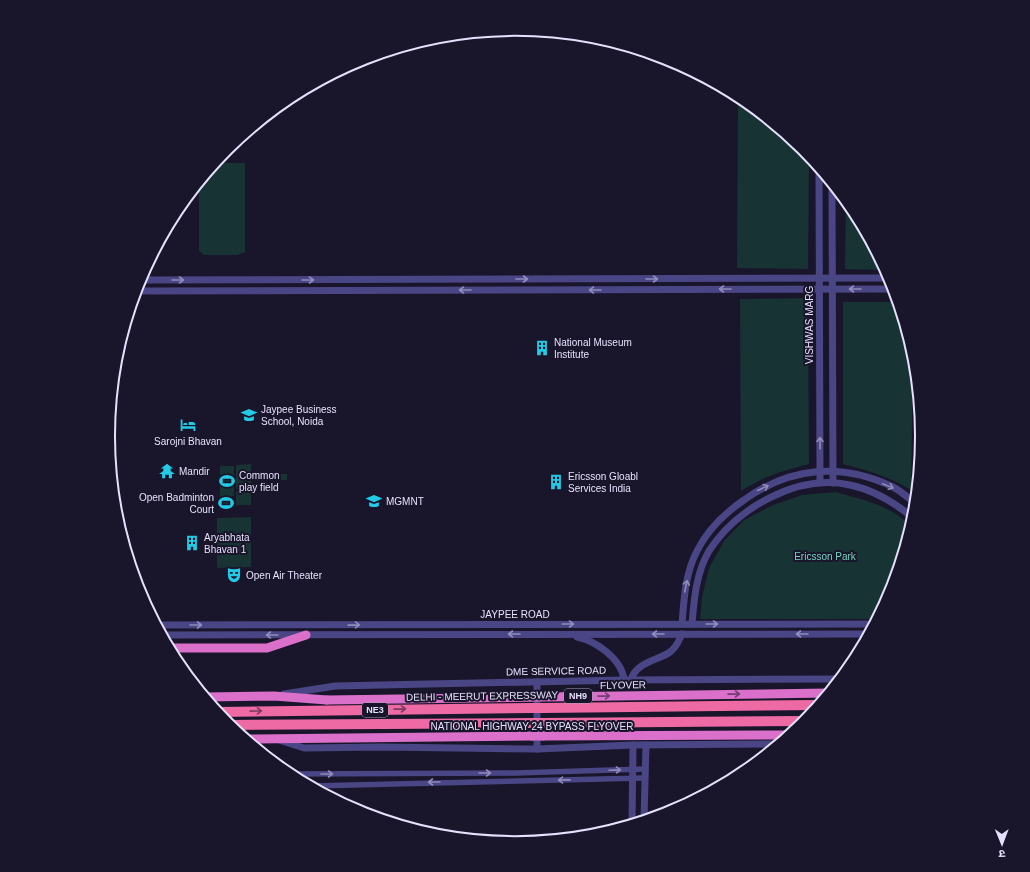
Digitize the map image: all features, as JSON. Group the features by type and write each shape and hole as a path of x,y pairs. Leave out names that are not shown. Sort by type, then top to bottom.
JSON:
{"highway":[{"path":"176,648 267,648 306,635"},
{"name":"FLYOVER","path":"212,697 274,696 327,700 822,693"},
{"name":"DELHI - MEERUT EXPRESSWAY","path":"225,712 811,705"},
{"name":"NE3","path":"238,725 796,721"},
{"name":"NATIONAL HIGHWAY 24 BYPASS FLYOVER","path":"252,738 781,735"}],"street":[{"name":"VISHWAS MARG","path":"819,176 820,482"},
{"path":"832,192 833,483"},
{"path":"146,280 883,278"},
{"path":"142,291 887,289"},
{"path":"682,624 684,593 689,571 697,550 712,527 731,509 760,488 797,474 833,471 862,476 893,488 910,499"},
{"path":"692,624 695,591 709,552 723,533 738,517 763,500 793,488 820,482 849,484 876,493 899,506 907,513"},
{"path":"821,624 822,634"},
{"name":"JAYPEE ROAD","path":"163,625 868,624"},
{"path":"332,625 332,635"},
{"path":"565,634 586,639 609,654 620,666 628,680 636,670 652,660 670,652 678,644 682,634"},
{"path":"168,635 862,634"},
{"name":"DME SERVICE ROAD","path":"274,696 335,686 628,680 833,679"},
{"path":"537,682 538,749"},
{"path":"275,738 304,748 381,747 538,749 633,745 770,744"},
{"path":"632,818 634,778 633,745"},
{"path":"644,815 646,745"},
{"path":"301,774 516,774 634,769 645,770"},
{"path":"464,773 464,782"},
{"path":"322,786 644,778"}],"green space":[{"path":"738,104 779,135 809,165 808,269 737,268"},
{"path":"223,163 245,163 245,252 238,255 204,255 199,251 199,191"},
{"path":"846,211 879,270 845,269"},
{"path":"808,298 809,464 774,474 741,491 740,299"},
{"path":"843,302 892,302 901,332 912,384 911,490 886,477 843,464"},
{"path":"251,464 251,488 236,489 236,465"},
{"name":"Common play field","path":"220,466 234,466 234,496 220,497"},
{"path":"264,474 287,474 287,480 265,480"},
{"path":"251,490 251,505 236,505 236,491"},
{"name":"Ericsson Park","path":"836,492 876,504 894,513 905,521 894,565 885,589 871,619 700,619 702,597 709,568 724,541 744,520 773,505 802,495"},
{"name":"Open Badminton Court","path":"218,500 234,500 234,506 218,507"},
{"path":"251,517 251,567 217,568 217,518"}],"place":[{"name":"National Museum Institute","path":"542,348"},
{"name":"Jaypee Business School, Noida","path":"249,415"},
{"name":"Sarojni Bhavan","path":"188,425"},
{"name":"Mandir","path":"167,471"},
{"name":"Common play field","path":"227,481"},
{"name":"Ericsson Gloabl Services India","path":"556,482"},
{"name":"MGMNT","path":"374,501"},
{"name":"Open Badminton Court","path":"226,503"},
{"name":"Aryabhata Bhavan 1","path":"192,543"},
{"name":"Open Air Theater","path":"234,575"}]}
